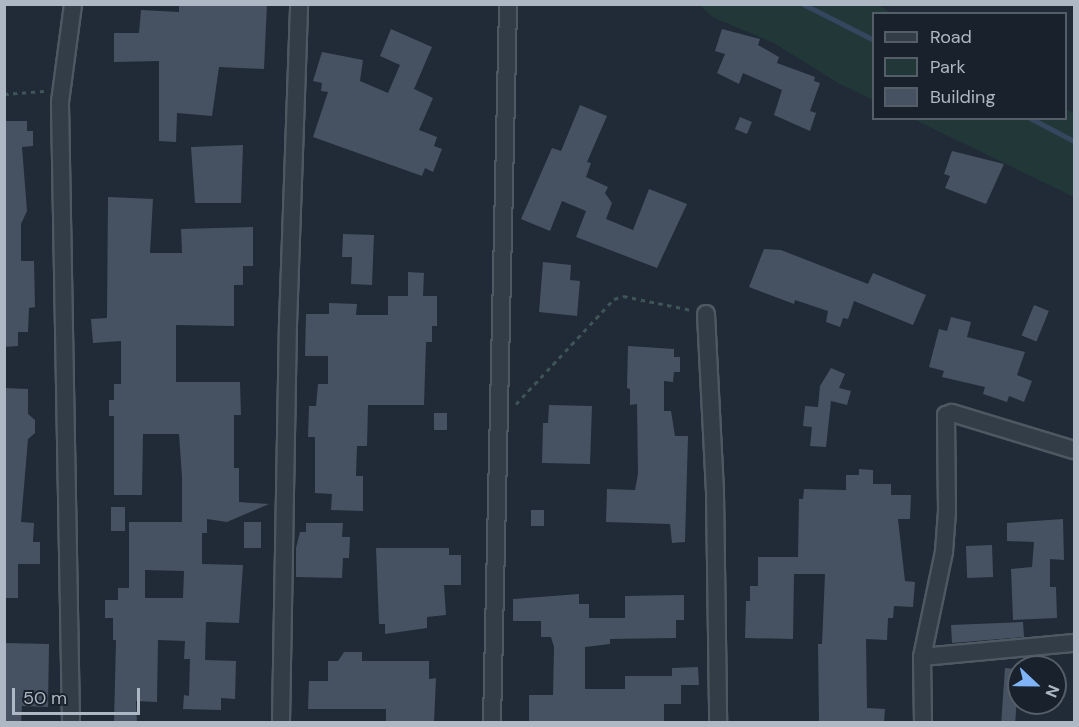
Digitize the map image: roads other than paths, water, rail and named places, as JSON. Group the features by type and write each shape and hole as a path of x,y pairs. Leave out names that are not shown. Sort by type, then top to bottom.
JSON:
{"street":[{"path":"71,723 62,90 73,4"},
{"path":"282,723 288,324 299,4"},
{"path":"492,723 501,420 508,4"},
{"path":"706,314 715,493 718,723"},
{"path":"923,723 922,657 944,552 946,415 952,413 1074,450"},
{"path":"922,657 1074,643"}],"waterway":[{"path":"803,4 872,39"},
{"path":"1034,120 1074,141"}]}
